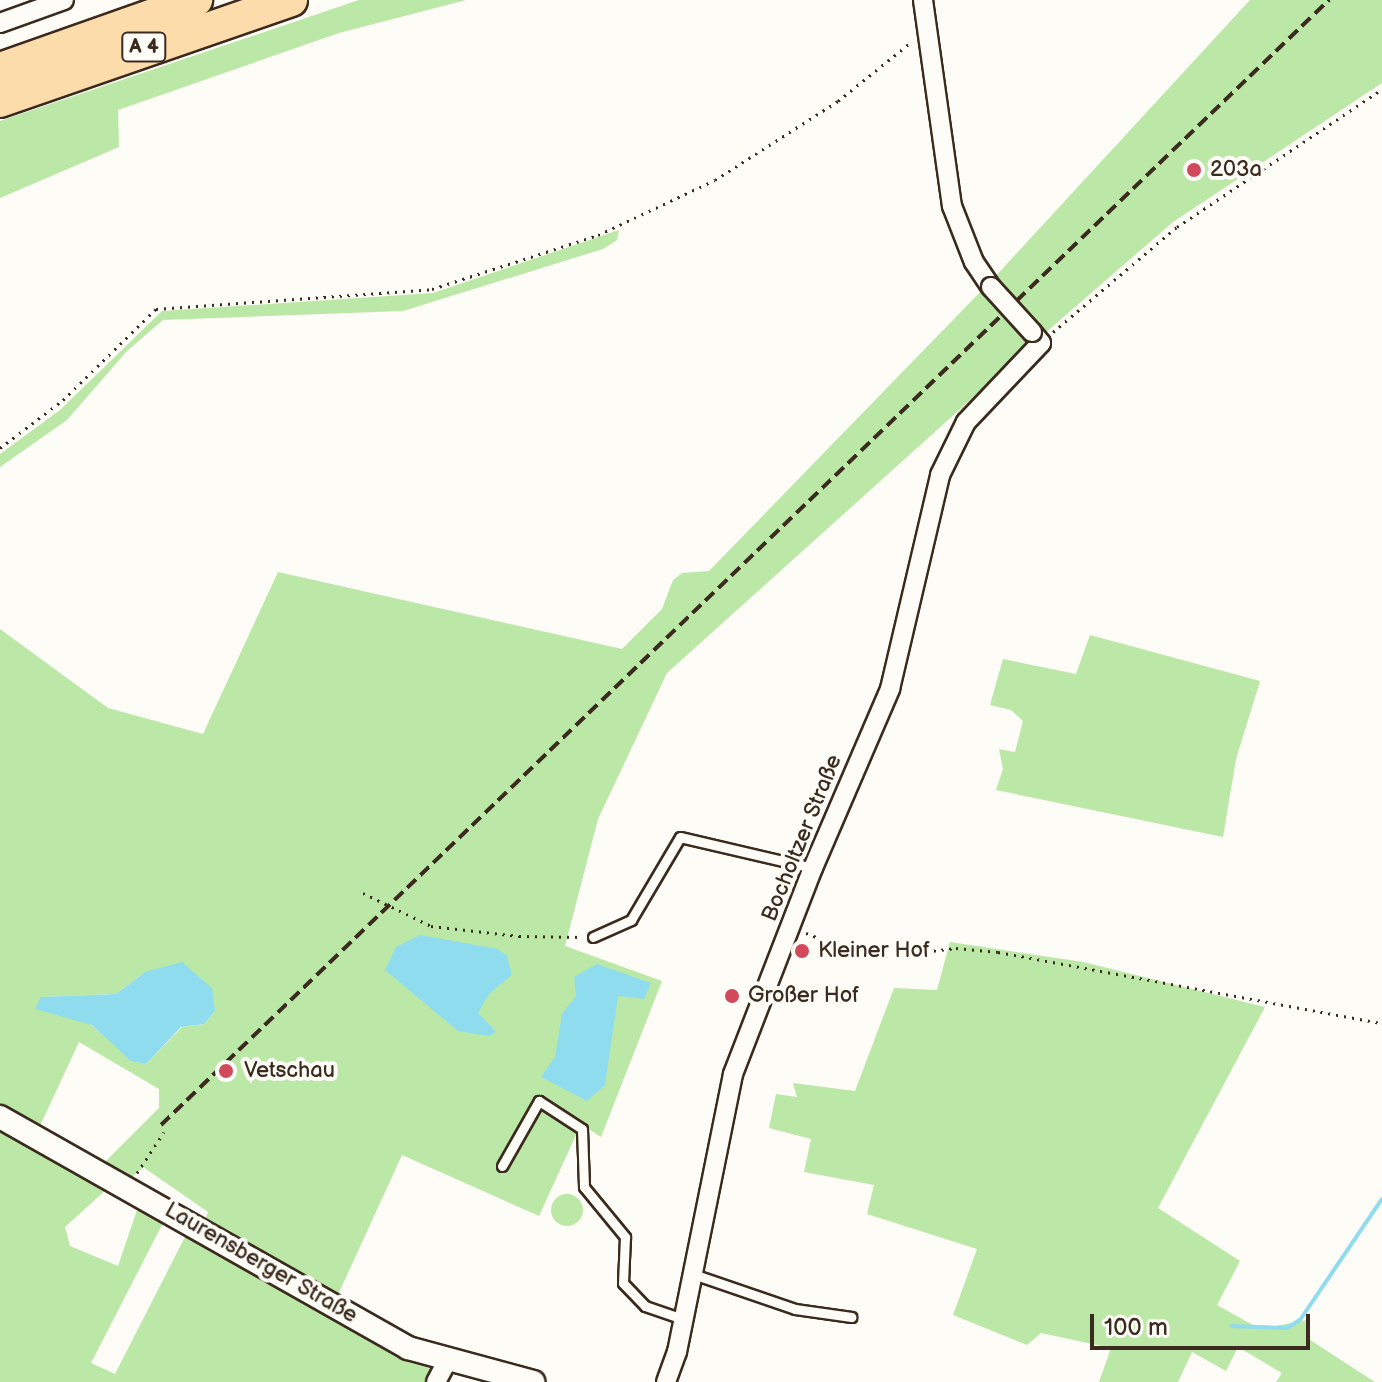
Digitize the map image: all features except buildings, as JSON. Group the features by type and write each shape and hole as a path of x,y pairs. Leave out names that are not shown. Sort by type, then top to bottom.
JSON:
{"highway":[{"name":"A 4","path":"0,69 196,0"},
{"name":"A 4","path":"0,101 291,0"}],"street":[{"path":"0,23 64,0"},
{"path":"923,0 952,206 974,262 991,287 1037,337"},
{"name":"Bocholtzer Straße","path":"666,1382 693,1274 733,1074 813,868 890,689 915,571 953,442 1037,337"},
{"name":"Laurensberger Straße","path":"0,1117 130,1187 408,1348 533,1382"},
{"path":"436,1382 449,1358"}],"lane":[{"path":"593,937 631,920 680,837 813,868"},
{"path":"502,1166 539,1101 582,1129 584,1187 625,1237 623,1283 645,1306 683,1319"},
{"path":"693,1274 795,1309 851,1317"}],"path":[{"path":"0,448 63,400 156,309 432,289 598,235 715,180 784,138 927,29"},
{"path":"1037,337 1177,227 1382,89"},
{"path":"363,893 431,926 519,936 593,937"},
{"path":"792,928 870,958 956,948 998,952 1382,1023"},
{"path":"130,1187 164,1132"}],"green space":[{"path":"359,0 466,0 339,33 118,110 119,147 0,198 0,121"},
{"path":"1250,0 1382,0 1382,83 1173,222 1044,334 993,279"},
{"path":"619,230 617,240 603,249 403,311 163,320 127,351 67,420 0,467 0,454 60,410 162,311 433,293"},
{"path":"987,285 1037,340 667,673 598,819 565,946 662,981 601,1137 581,1124 539,1216 402,1155 336,1299 206,1218 208,1212 143,1167 131,1178 103,1164 159,1108 159,1089 79,1042 38,1130 0,1109 0,629 108,708 203,734 278,572 622,649 662,609 673,580 682,573 709,571","holes":["145,972 215,1011 204,1024 182,1027 146,1064 131,1060 92,1025 41,997 116,994"]},
{"path":"1090,635 1260,681 1236,759 1223,837 996,790 1003,769 999,749 1015,752 1023,721 1011,710 990,705 1003,659 1076,674"},
{"path":"950,942 1083,962 1265,1007 1158,1208 1240,1261 1217,1305 1260,1329 1307,1320 1307,1338 1375,1382 1276,1382 1282,1373 1238,1347 1226,1371 1192,1352 1178,1382 1099,1382 1111,1348 1041,1333 1027,1345 953,1315 977,1249 867,1214 874,1185 804,1172 811,1139 769,1128 776,1094 797,1097 793,1083 855,1091 894,988 937,990"},
{"path":"0,1128 108,1188 65,1227 70,1246 118,1266 139,1204 165,1219 91,1363 115,1374 188,1231 388,1351 433,1366 427,1382 0,1382"},
{"path":"567,1194 578,1199 583,1210 578,1221 567,1226 556,1221 551,1210 556,1199"}],"water":[{"path":"420,935 498,949 507,956 512,975 489,994 478,1013 496,1032 489,1036 458,1031 385,970 396,947"},
{"path":"182,962 212,988 215,1011 204,1024 181,1027 146,1064 131,1061 92,1025 35,1009 41,997 116,994 145,972"},
{"path":"597,964 651,983 644,999 618,996 605,1085 587,1101 541,1077 555,1057 562,1014 576,996 574,977"}],"waterway":[{"path":"1232,1326 1287,1328 1300,1320 1382,1199"}],"railway":[{"path":"161,1125 1329,0"}],"place":[{"name":"203a","path":"1194,170"},
{"name":"Kleiner Hof","path":"802,951"},
{"name":"Großer Hof","path":"732,996"},
{"name":"Vetschau","path":"226,1071"}]}
